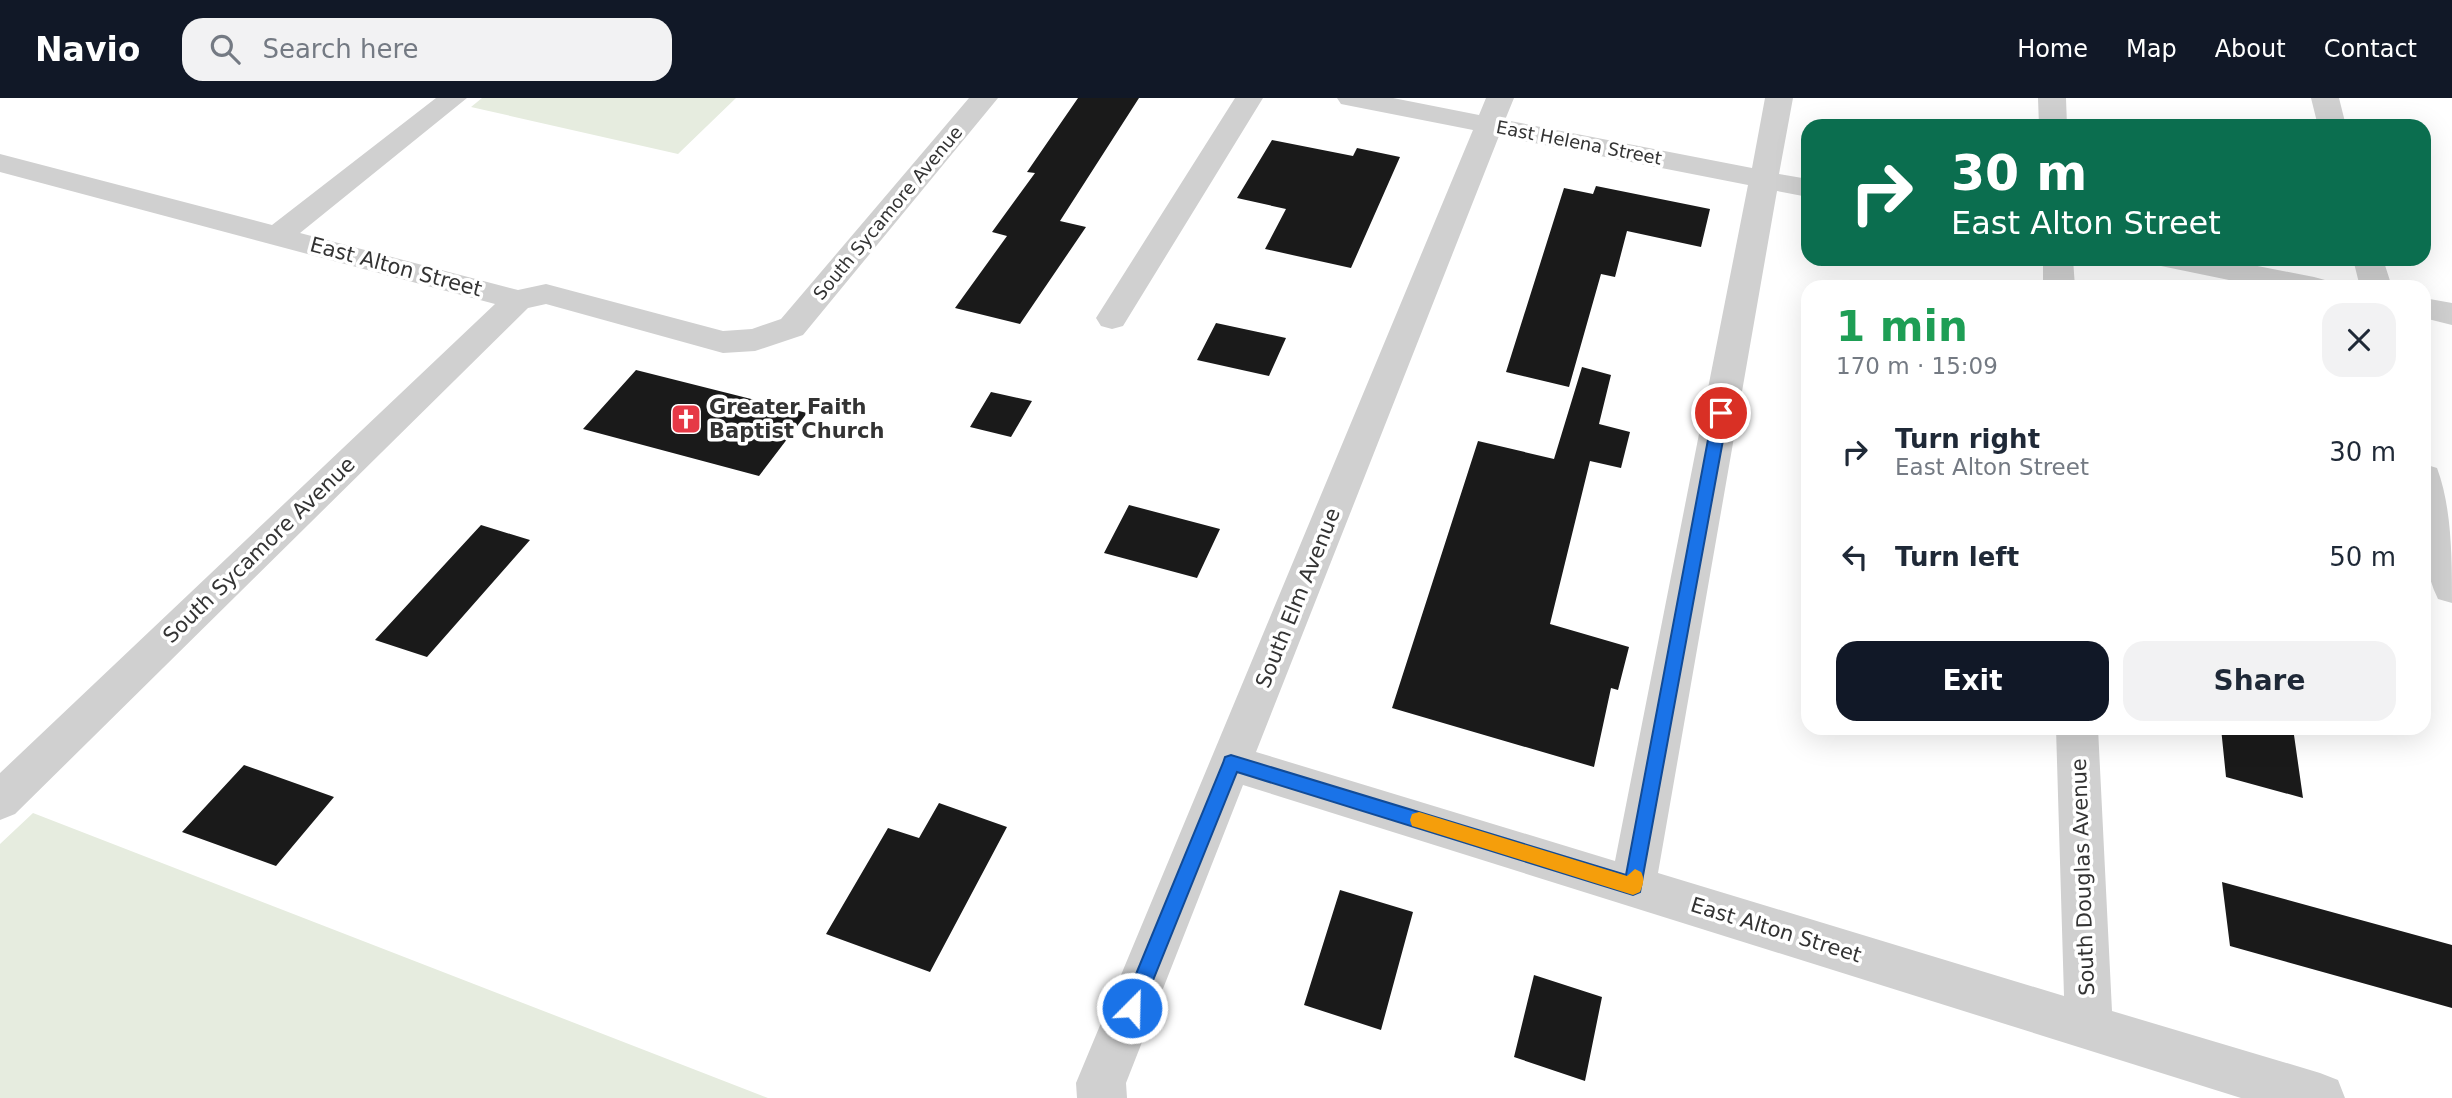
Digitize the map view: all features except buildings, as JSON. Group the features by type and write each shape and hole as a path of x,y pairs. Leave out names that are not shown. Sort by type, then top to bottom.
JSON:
{"street":[{"path":"277,236 453,98"},
{"name":"South Sycamore Avenue","path":"792,327 984,98"},
{"path":"1112,318 1249,98"},
{"name":"East Helena Street","path":"1351,98 1494,112 1801,187"},
{"path":"1633,886 1779,98"},
{"path":"2052,98 2053,119"},
{"path":"2325,98 2330,119"},
{"name":"South Elm Avenue","path":"1102,1098 1101,1083 1494,112"},
{"name":"East Alton Street","path":"0,163 518,300 546,294 723,342 755,340 792,327"},
{"path":"2208,266 2279,280"},
{"name":"South Sycamore Avenue","path":"0,801 518,300"},
{"path":"2431,310 2452,314"},
{"path":"2431,505 2452,588"},
{"name":"South Douglas Avenue","path":"2077,735 2089,1026"},
{"name":"East Alton Street","path":"1231,763 2320,1098"}],"shaded area":[{"path":"482,98 736,98 678,154 471,107"},
{"path":"33,813 768,1098 0,1098 0,844"}],"slow traffic":[{"path":"1419,820 1633,886 1635,878"}],"place":[{"name":"Greater Faith Baptist Church","path":"686,419"}],"route":[{"path":"1132,1008 1231,763 1633,886 1721,413"}]}
